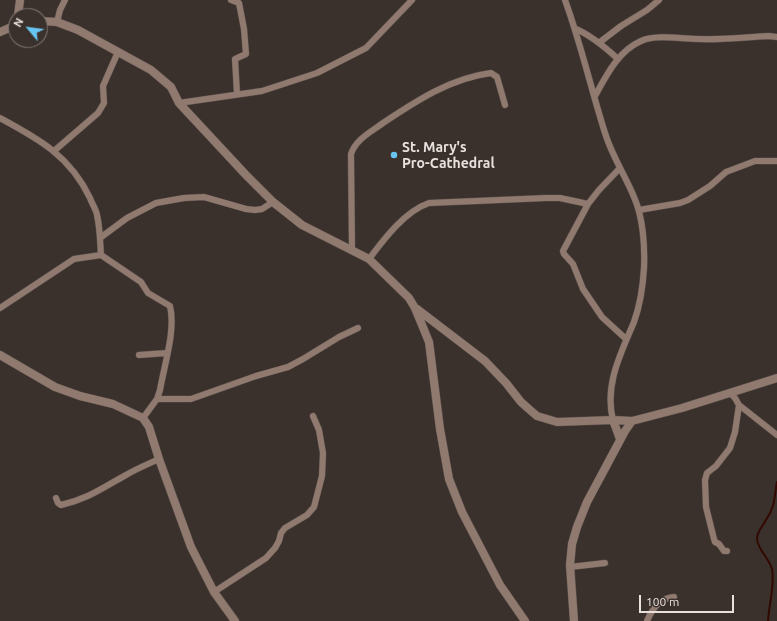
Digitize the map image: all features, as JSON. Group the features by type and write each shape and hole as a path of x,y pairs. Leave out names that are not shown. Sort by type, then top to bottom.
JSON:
{"street":[{"path":"57,22 60,10 65,0"},
{"path":"231,0 238,3 244,29 246,54 235,59 237,94"},
{"path":"180,103 262,91 317,73 366,48 412,0"},
{"path":"565,0 576,29 606,135 634,197 644,243 644,268 640,299 634,321 614,371 610,403 613,420 620,439"},
{"path":"600,42 659,0"},
{"path":"48,21 57,22 78,30 151,70 171,87 180,103 273,202 302,226 369,258 409,298 415,308 428,339 432,358 440,429 449,479 462,512 500,585 524,621"},
{"path":"576,29 588,34 600,42 618,59"},
{"path":"769,36 777,30"},
{"path":"594,96 618,59 629,48 640,41 649,38 700,39 769,36 777,37"},
{"path":"54,151 98,113 104,103 103,86 118,52"},
{"path":"352,250 351,154 355,144 403,110 434,92 458,81 484,74 491,74 497,77 504,105"},
{"path":"0,118 54,151 70,165 86,191 97,214 101,255"},
{"path":"638,210 680,203 688,200 710,186 726,172 755,161 777,161"},
{"path":"620,168 588,204 563,251 574,264 583,289 602,317 626,339"},
{"path":"100,238 128,218 156,203 184,198 204,197 246,209 262,210 273,202"},
{"path":"369,258 382,242 409,215 419,207 429,203 560,198 588,204"},
{"path":"0,308 74,259 101,255 141,282 148,293 170,306 172,316 167,354 157,399 143,418"},
{"path":"415,308 485,362 506,383 521,402 537,416 557,422 613,420 632,422 777,378"},
{"path":"428,339 431,329 438,326"},
{"path":"157,399 191,399 256,376 288,367 304,360 339,337 358,328"},
{"path":"140,355 167,354"},
{"path":"0,355 55,387 80,396 113,404 143,418 149,427 191,547 214,592 235,621"},
{"path":"730,393 739,405 777,435"},
{"path":"728,551 724,551 719,544 715,542 706,507 704,480 707,473 716,466 730,448 736,432 739,405"},
{"path":"214,592 266,558 275,548 281,533 285,528 307,515 314,507 322,476 323,453 319,430 314,416"},
{"path":"574,621 570,567 572,544 587,502 620,439 632,422"},
{"path":"56,498 58,503 61,505 80,500 95,494 126,475 159,459"},
{"path":"570,567 605,563"},
{"path":"647,621 660,601 674,597"}],"waterway":[{"path":"768,621 773,575 769,561 759,547 757,536 772,510 777,482"}],"place":[{"name":"St. Mary's Pro-Cathedral","path":"394,155"}]}
